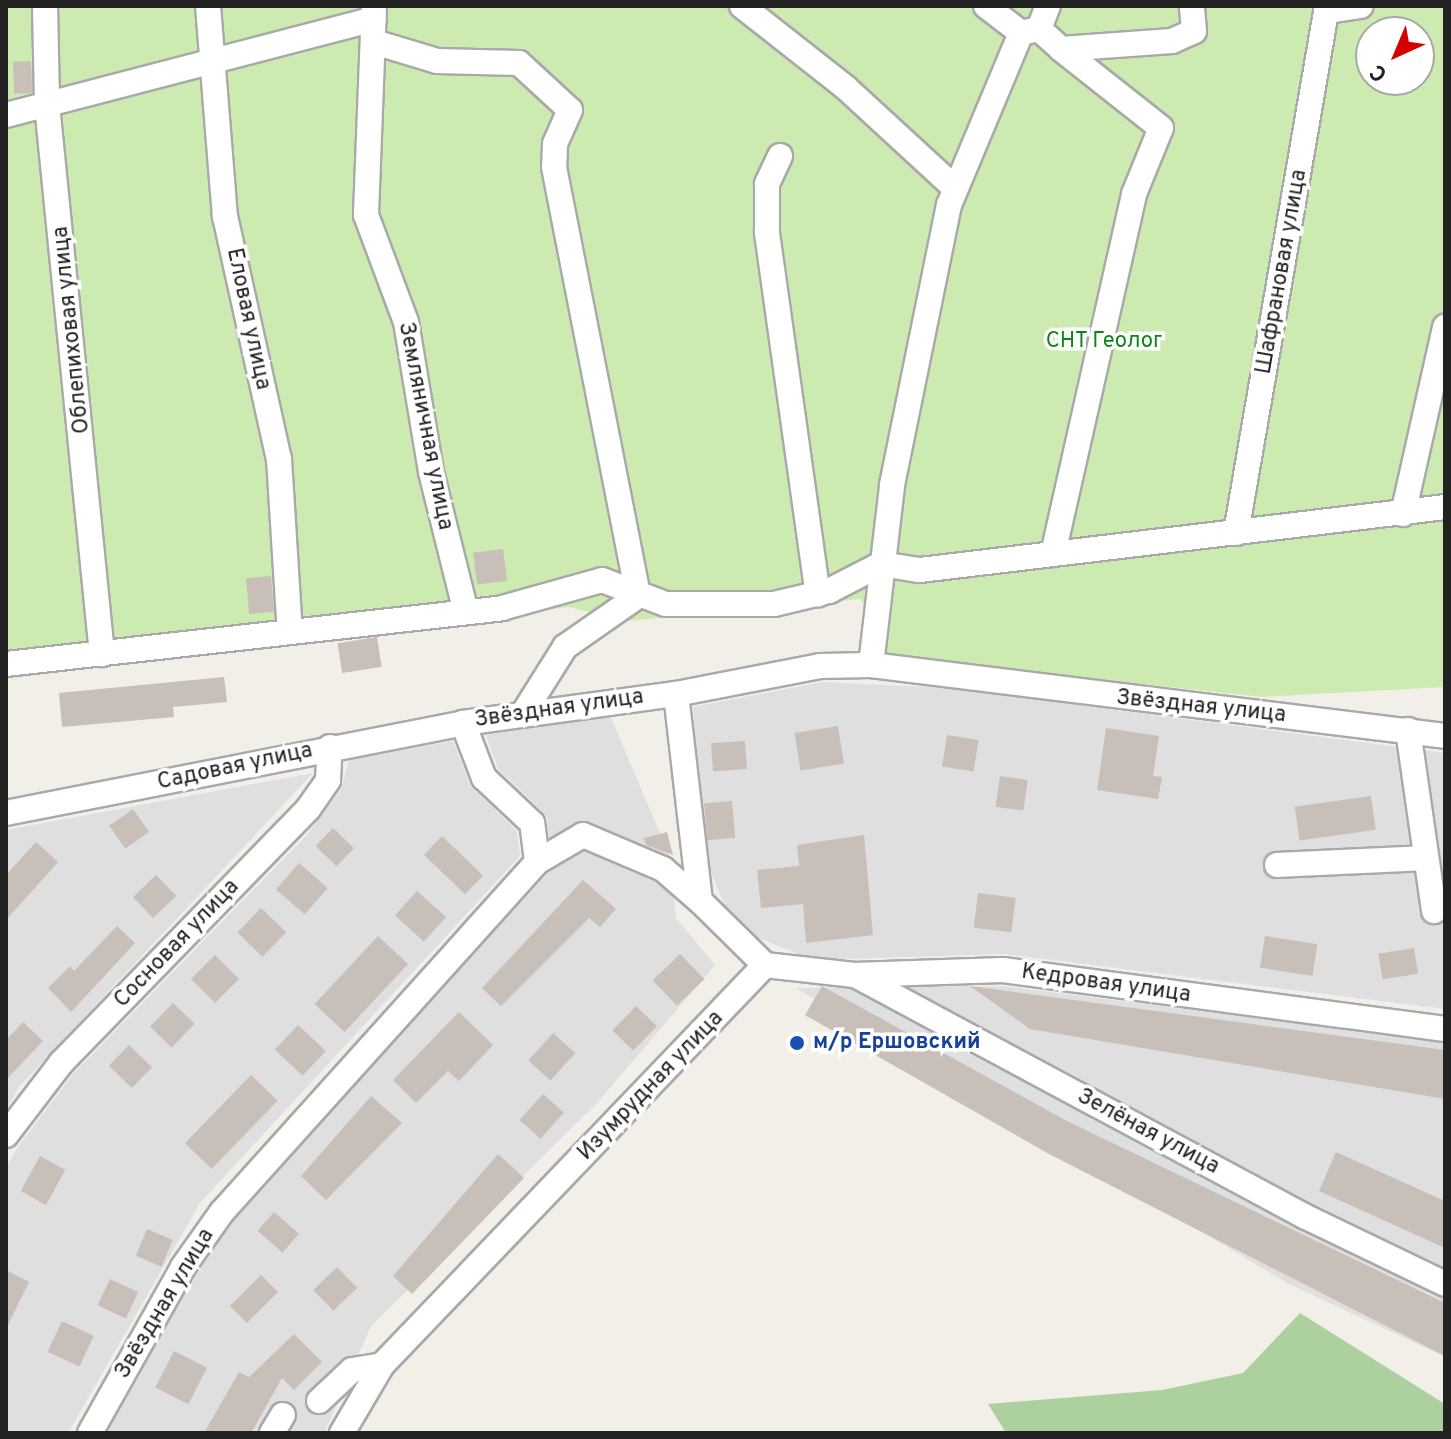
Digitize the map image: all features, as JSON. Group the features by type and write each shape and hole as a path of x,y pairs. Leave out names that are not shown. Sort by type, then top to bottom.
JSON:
{"street":[{"name":"Облепиховая улица","path":"45,6 47,105 102,654"},
{"name":"Еловая улица","path":"208,6 209,61 225,216 279,459 290,632"},
{"path":"742,6 845,87 955,188"},
{"path":"986,6 1061,49 1161,128 1134,194 1053,554"},
{"path":"871,665 881,564 908,399 955,188 1030,31 1048,6"},
{"path":"1061,49 1185,38 1194,31 1192,6"},
{"path":"1327,8 1361,6"},
{"name":"Шафрановая улица","path":"1236,533 1327,8"},
{"path":"6,115 209,61 374,22 437,61 519,63 570,110 555,144 554,167 638,596"},
{"name":"Земляничная улица","path":"374,22 366,215 406,322 431,472 466,612"},
{"path":"780,156 767,184 767,233 818,594"},
{"path":"1403,514 1445,327"},
{"path":"6,664 466,612 602,580 666,604 774,604 818,594 881,564 920,570 1445,507"},
{"path":"524,712 565,647 638,596"},
{"name":"Звёздная улица","path":"90,1433 183,1267 222,1212 537,862 532,823 484,778 463,723 524,712 676,694 820,666 871,665 1445,736"},
{"path":"676,694 700,901"},
{"name":"Садовая улица","path":"6,813 463,723"},
{"path":"1408,730 1434,911"},
{"name":"Сосновая улица","path":"6,1135 61,1063 308,809 328,780 330,747"},
{"path":"537,862 583,835 663,869 765,965"},
{"path":"1277,865 1426,858"},
{"name":"Кедровая улица","path":"765,965 854,975 1003,970 1445,1029"},
{"name":"Изумрудная улица","path":"342,1433 382,1365 765,965"},
{"name":"Зелёная улица","path":"854,975 1306,1217 1445,1284"},
{"path":"319,1401 352,1370 382,1365"}],"shaded area":[{"path":"822,682 947,688 1445,753 1445,1009 1005,954 813,960 734,928 703,853 693,707"},
{"path":"610,715 671,860 676,918 715,965 597,1103 371,1326 324,1433 104,1433 226,1222 551,870 547,816 498,769 486,735"},
{"path":"453,741 471,787 517,831 520,856 200,1203 68,1433 6,1433 6,1167 18,1147 73,1074 305,837 341,790 349,760"},
{"path":"313,773 19,1087 6,1110 6,830"},
{"path":"1003,986 1445,1042 1445,1357 1287,1283 796,988"}],"green space":[{"name":"СНТ Геолог","path":"6,6 1445,6 1445,687 1261,697 888,656 861,599 626,621 568,607 6,679"},
{"path":"1300,1313 1445,1404 1445,1433 1006,1433 988,1404 1162,1390 1243,1373"}],"building":[{"path":"31,61 32,93 14,94 13,62"},
{"path":"503,549 507,581 477,584 473,553"},
{"path":"271,576 274,612 249,614 246,578"},
{"path":"377,637 382,667 342,673 337,643"},
{"path":"224,677 227,702 173,707 174,717 62,727 59,693"},
{"path":"838,726 844,764 800,770 795,733"},
{"path":"1106,728 1159,736 1153,776 1162,777 1158,799 1097,790"},
{"path":"947,735 979,740 974,772 942,767"},
{"path":"745,741 747,769 713,771 711,743"},
{"path":"1000,776 1028,780 1023,811 996,807"},
{"path":"1371,796 1376,830 1299,840 1295,807"},
{"path":"732,801 735,838 707,840 704,803"},
{"path":"133,809 149,832 125,849 109,826"},
{"path":"333,828 354,848 336,866 316,846"},
{"path":"667,832 673,855 646,845 644,838"},
{"path":"864,835 873,935 806,943 803,904 761,908 757,870 799,866 797,845"},
{"path":"442,836 483,876 465,894 424,855"},
{"path":"36,842 58,862 6,920 6,875"},
{"path":"299,863 328,888 305,914 276,889"},
{"path":"156,875 176,896 153,918 133,897"},
{"path":"583,880 616,909 600,927 589,918 501,1006 482,988"},
{"path":"417,891 446,917 424,942 395,916"},
{"path":"978,893 1016,898 1011,932 974,928"},
{"path":"261,908 286,932 263,957 237,932"},
{"path":"117,926 135,943 71,1012 48,988 70,966 74,971"},
{"path":"378,936 408,964 345,1032 315,1004"},
{"path":"1265,936 1317,944 1312,976 1260,968"},
{"path":"1414,948 1418,974 1383,979 1378,954"},
{"path":"680,954 704,979 677,1006 653,980"},
{"path":"215,955 239,979 215,1003 191,979"},
{"path":"822,986 1067,1121 1445,1303 1445,1356 1049,1154 805,1015"},
{"path":"970,986 1445,1050 1445,1099 1030,1029"},
{"path":"173,1003 195,1024 172,1048 150,1027"},
{"path":"636,1006 657,1026 633,1051 612,1030"},
{"path":"459,1012 493,1045 459,1081 448,1071 416,1103 393,1080"},
{"path":"23,1022 43,1041 6,1080 6,1040"},
{"path":"298,1025 326,1051 303,1076 275,1050"},
{"path":"553,1033 575,1053 551,1081 528,1060"},
{"path":"129,1045 152,1067 132,1088 109,1066"},
{"path":"251,1075 278,1101 212,1169 185,1143"},
{"path":"543,1094 564,1113 540,1139 520,1120"},
{"path":"371,1096 402,1123 326,1200 301,1176"},
{"path":"1336,1152 1445,1201 1445,1248 1319,1191"},
{"path":"498,1154 524,1178 412,1294 393,1276"},
{"path":"40,1156 65,1170 46,1205 21,1191"},
{"path":"274,1212 299,1234 283,1253 258,1231"},
{"path":"147,1229 173,1240 161,1267 136,1256"},
{"path":"337,1267 357,1288 333,1311 313,1290"},
{"path":"6,1270 29,1282 6,1329"},
{"path":"261,1275 278,1292 247,1323 230,1306"},
{"path":"110,1279 138,1292 126,1318 98,1305"},
{"path":"62,1321 94,1336 79,1367 48,1352"},
{"path":"294,1334 322,1362 294,1390 282,1378 251,1433 204,1433 239,1372 249,1377"},
{"path":"174,1351 207,1368 188,1404 155,1388"}],"place":[{"name":"м/р Ершовский","path":"797,1043"}]}
